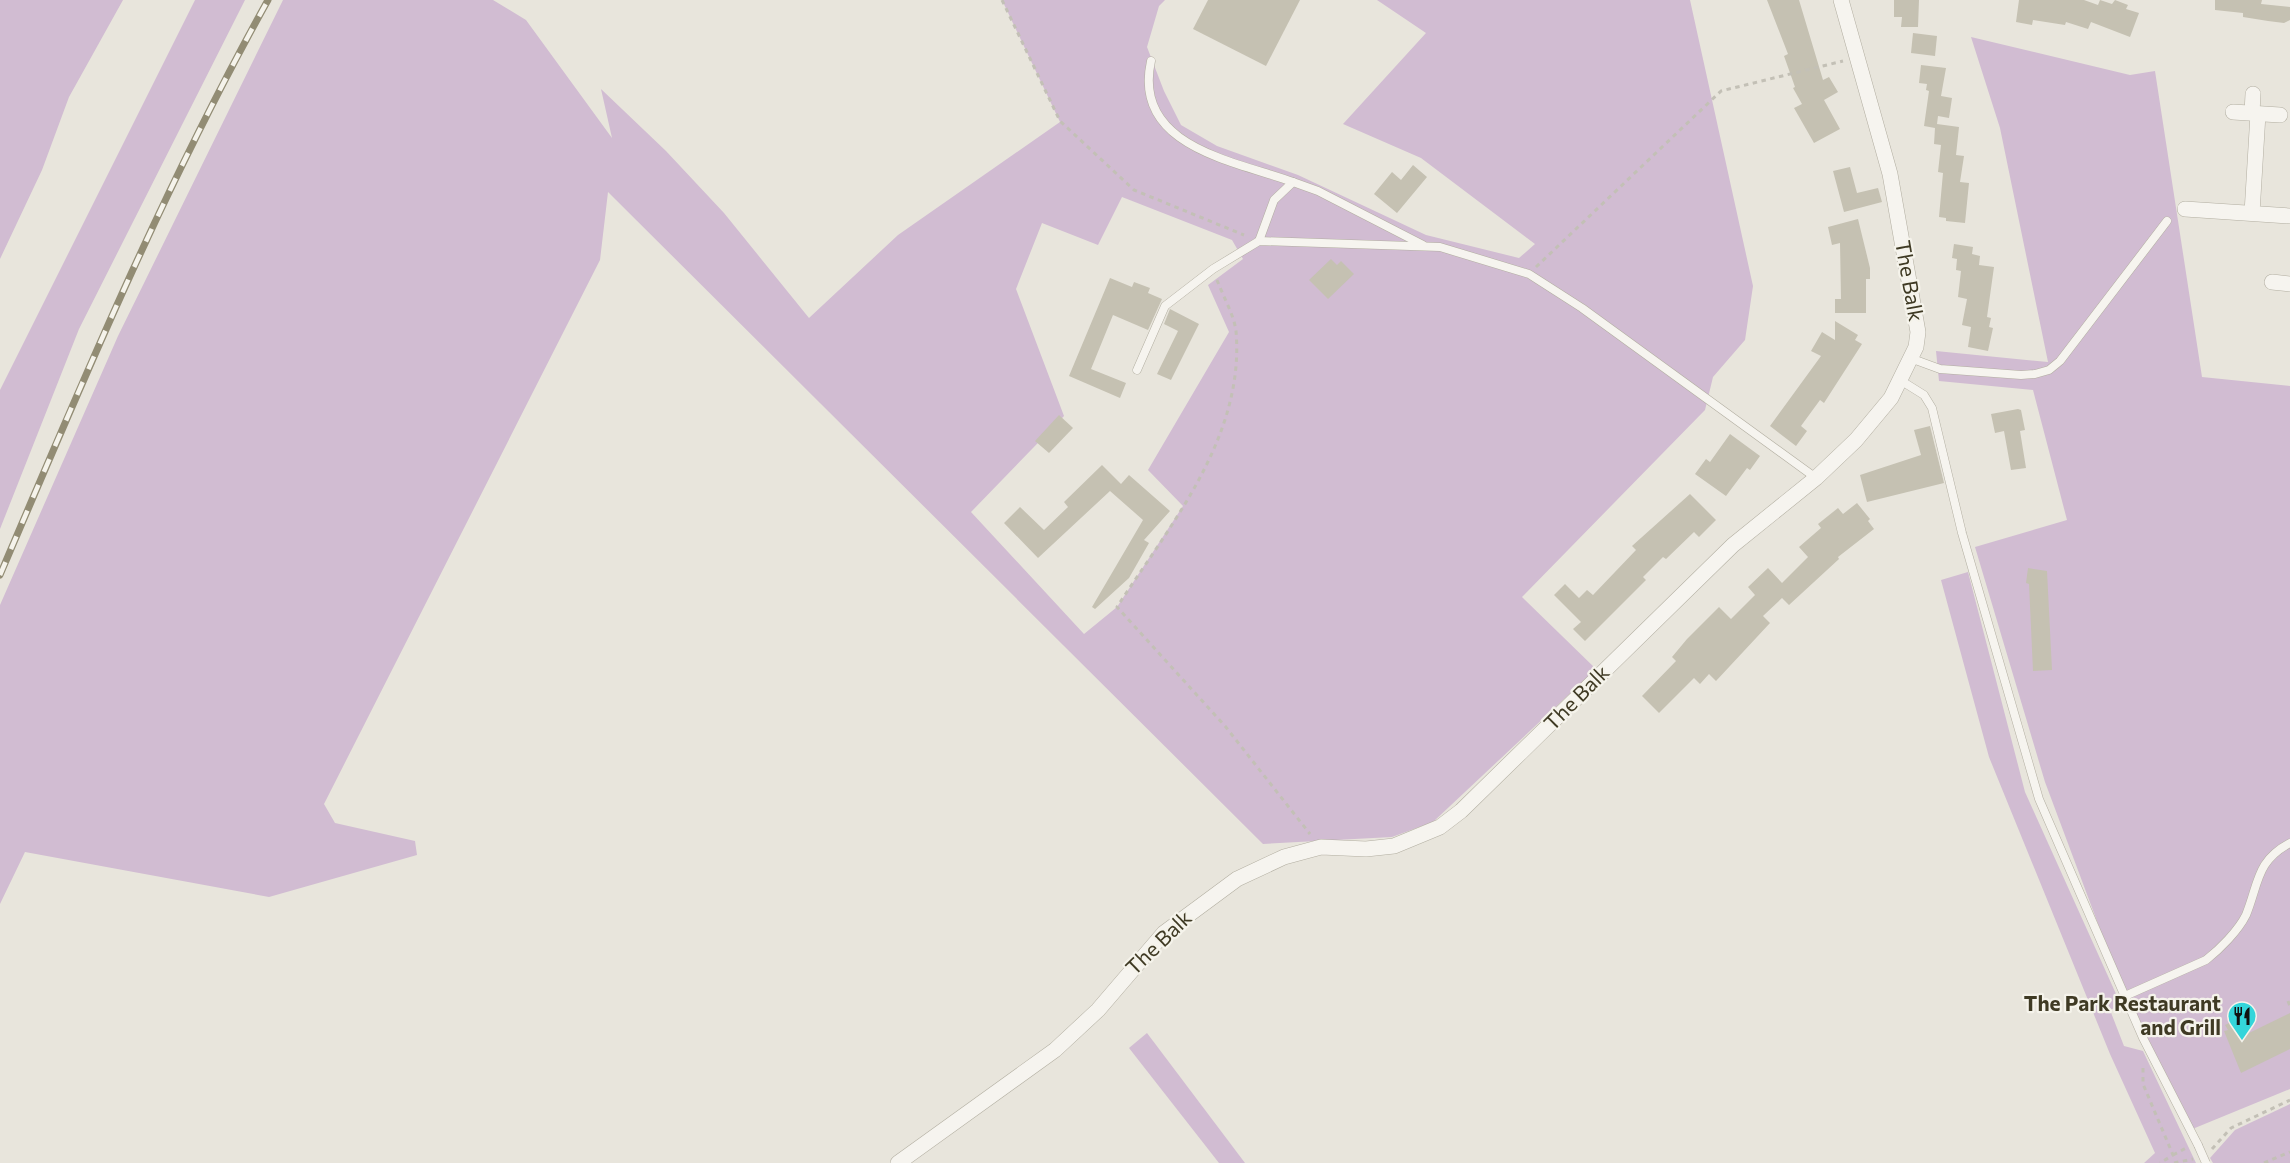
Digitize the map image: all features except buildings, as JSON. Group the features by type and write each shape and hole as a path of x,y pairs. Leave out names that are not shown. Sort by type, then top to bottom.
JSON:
{"street":[{"name":"The Balk","path":"898,1163 1062,1044 1098,1010 1145,953 1187,914 1237,879 1284,857 1321,847 1366,849 1394,846 1440,827 1461,811 1733,545 1816,478 1875,420 1891,398 1910,358 1917,339 1916,315 1890,174 1859,57 1841,0"},
{"path":"2252,213 2255,113 2253,94"},
{"path":"2233,112 2280,115"},
{"path":"2185,209 2290,216"},
{"path":"2272,282 2290,284"}],"lane":[{"path":"1151,61 1148,76 1149,95 1157,114 1173,133 1197,149 1218,158 1318,191 1426,246"},
{"path":"1259,241 1274,200 1293,182"},
{"path":"1910,358 1940,369 2021,375 2035,375 2049,370 2060,361 2167,221"},
{"path":"1137,370 1165,306 1213,269 1259,241 1440,247 1529,274 1582,308 1816,478"},
{"path":"1899,380 1924,395 1932,408 1962,533 2039,799 2143,1038 2206,1163"},
{"path":"2125,996 2206,960 2217,951 2245,917 2259,872 2266,860 2290,843"}],"path":[{"path":"1002,0 1060,122 1134,190 1259,241"},
{"path":"1529,274 1720,91 1859,57"},
{"path":"1213,269 1236,330 1234,384 1217,447 1197,484 1117,607 1225,726 1321,847"},
{"path":"2143,1038 2143,1084 2173,1155 2160,1163"},
{"path":"2209,1152 2231,1128 2290,1100"},
{"path":"2264,1163 2290,1152"},
{"path":"2174,1163 2199,1157"}],"shaded area":[{"path":"0,0 123,0 69,97 42,170 0,259"},
{"path":"195,0 245,0 79,329 0,529 0,390"},
{"path":"283,0 493,0 526,20 612,138 601,89 666,151 724,213 809,318 898,235 1060,122 1002,0 1165,0 1159,6 1147,47 1164,91 1181,125 1217,146 1298,175 1426,235 1519,258 1535,244 1421,158 1343,124 1426,33 1377,0 1690,0 1753,286 1745,340 1713,377 1705,410 1522,597 1596,669 1433,822 1392,837 1263,844 608,192 600,260 324,804 335,823 415,841 417,855 269,897 25,852 0,904 0,605 118,336","holes":["1122,197 1232,240 1243,259 1208,285 1229,332 1148,470 1183,506 1117,607 1084,634 971,512 1064,416 1016,289 1042,223 1098,245"]},
{"path":"1971,37 2130,75 2155,71 2202,377 2290,386 2290,1089 2190,1130 2125,996 2045,782 1975,547 2067,520 2033,390 1939,381 1936,351 2048,362 2000,128"},
{"path":"1968,572 2025,792 2121,1005 2110,1010 2124,1046 2143,1051 2196,1163 2144,1163 2155,1153 2110,1054 1989,757 1941,580"},
{"path":"1147,1033 1245,1163 1219,1163 1129,1048"},
{"path":"2290,1104 2290,1163 2213,1163 2210,1158 2235,1130"}],"railway":[{"path":"0,575 126,284 194,140 268,0"}],"place":[{"name":"The Park Restaurant and Grill","path":"2242,1042"}]}
